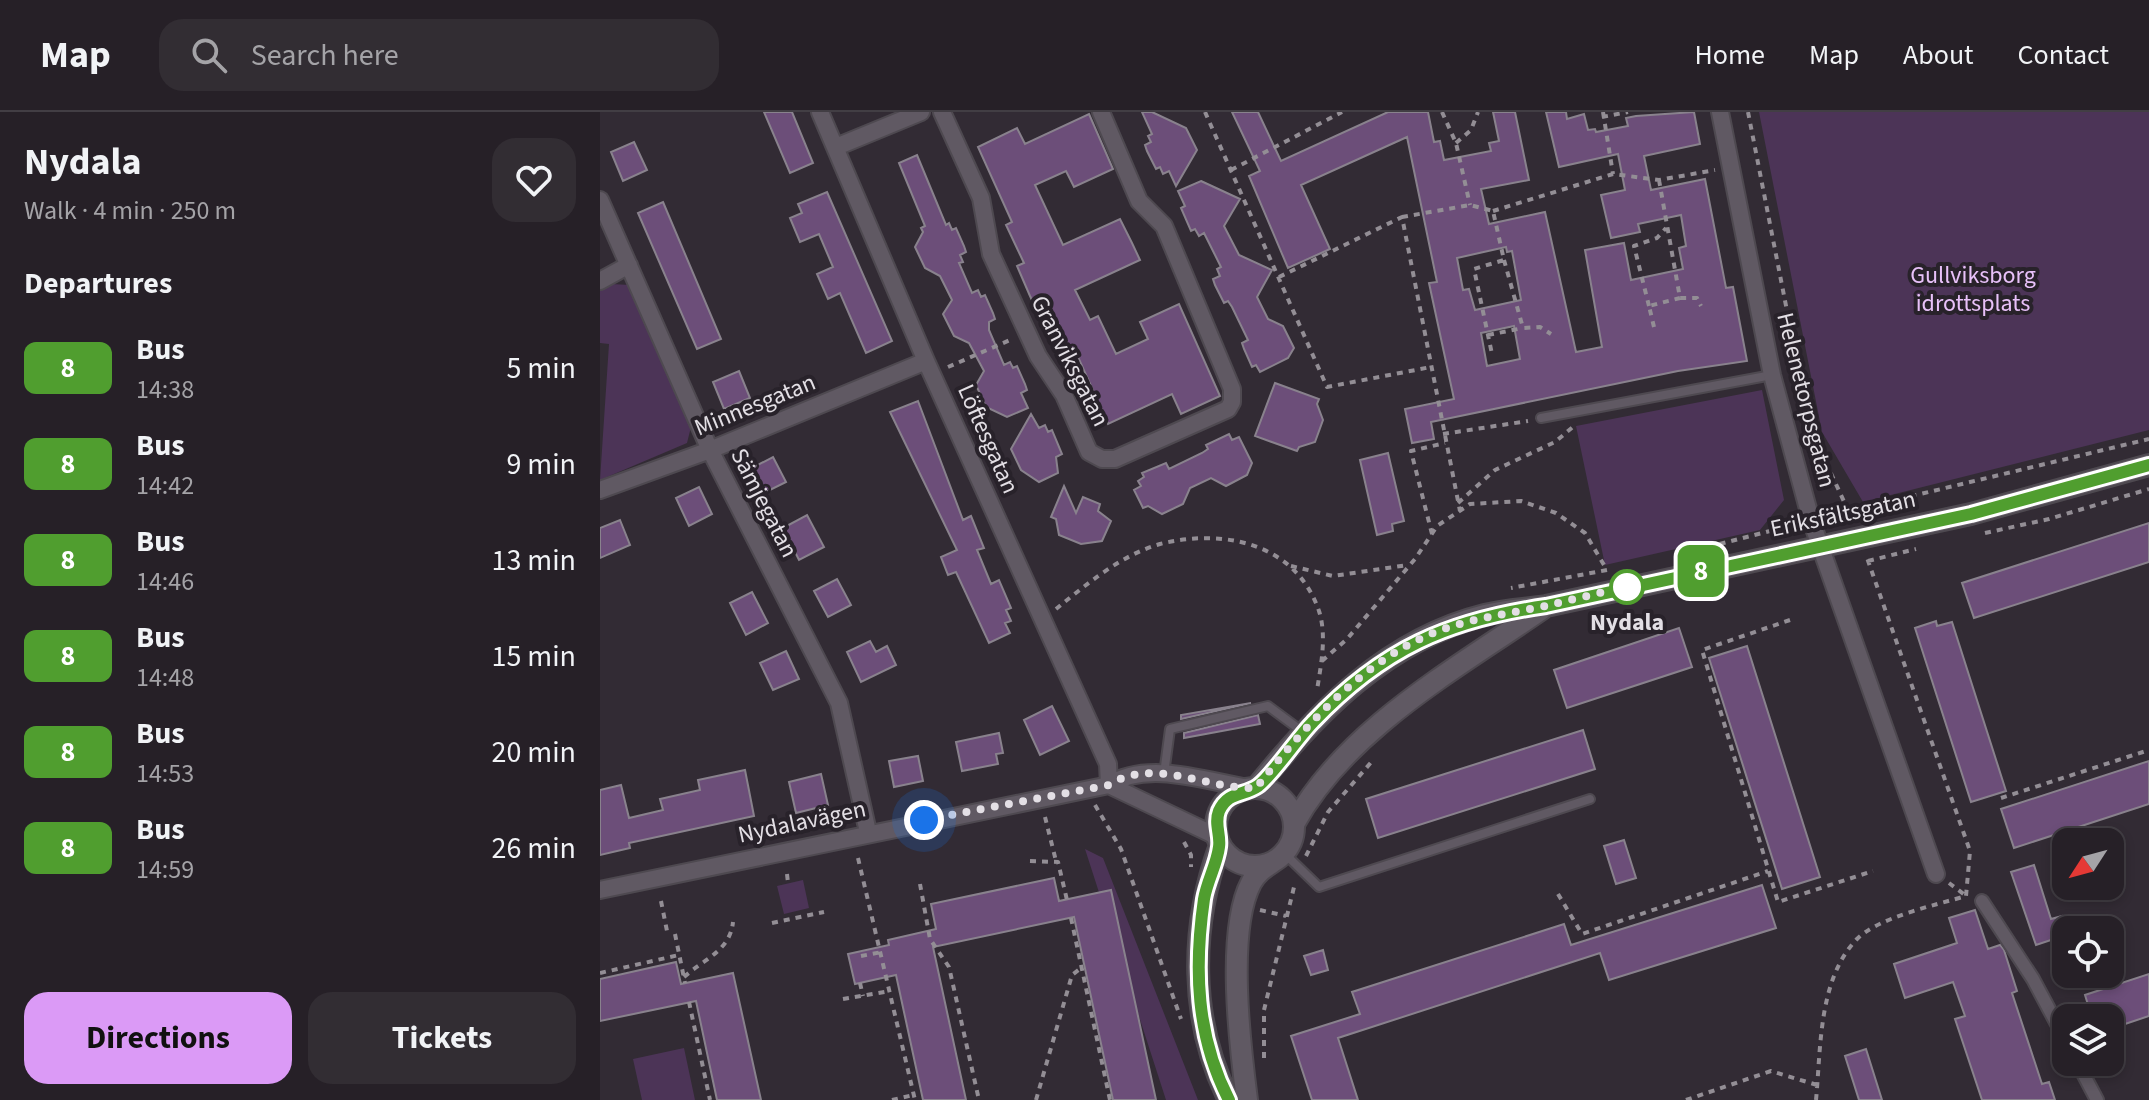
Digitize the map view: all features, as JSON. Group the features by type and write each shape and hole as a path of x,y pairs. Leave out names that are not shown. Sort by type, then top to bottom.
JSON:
{"street":[{"name":"Löftesgatan","path":"820,112 929,368 1108,764 1109,785"},
{"path":"836,147 921,112"},
{"name":"Granviksgatan","path":"942,112 981,198 991,254 1027,333 1064,395 1089,452 1102,459 1115,459 1228,409 1232,402 1232,389 1164,226 1139,201 1101,112"},
{"name":"Helenetorpsgatan","path":"1720,112 1772,375 1811,520 1936,874"},
{"name":"Sämjegatan","path":"600,200 710,450 839,703 868,832"},
{"path":"600,281 629,265"},
{"name":"Minnesgatan","path":"600,490 929,368"},
{"name":"Eriksfältsgatan","path":"1252,788 1303,732 1369,672 1421,638 1485,615 1546,606 1971,514 2149,465"},
{"name":"Eriksfältsgatan","path":"1294,824 1309,796 1368,736 1409,703 1546,606"},
{"name":"Nydalavägen","path":"600,890 868,832 1109,785 1121,777 1163,775 1252,788"},
{"path":"1109,785 1219,841 1243,864 1278,858"},
{"path":"1229,1100 1206,1037 1196,976 1205,897 1219,841 1219,812 1226,801 1252,788 1282,799 1294,824 1292,840 1278,858 1251,882 1242,906 1237,996 1247,1100"},
{"path":"1982,901 2033,979 2052,1015"},
{"path":"2084,1076 2097,1100"}],"lane":[{"path":"1541,418 1772,375"},
{"path":"1163,775 1167,736 1177,725 1268,706 1303,732"},
{"path":"1278,858 1319,887 1590,799"}],"path":[{"path":"1205,112 1327,387 1431,367"},
{"path":"1231,170 1342,112"},
{"path":"1442,112 1456,143 1470,205"},
{"path":"1456,143 1471,130 1478,112"},
{"path":"1613,174 1603,115 1628,112"},
{"path":"1279,277 1402,217 1470,205 1493,211 1613,174 1659,180 1731,168"},
{"path":"1659,180 1680,298"},
{"path":"1493,211 1523,328"},
{"path":"1402,217 1460,511"},
{"path":"1654,327 1634,246 1657,238 1666,228"},
{"path":"1492,354 1474,269 1504,260"},
{"path":"1649,306 1680,298 1697,298 1701,306"},
{"path":"1488,335 1540,327 1551,334"},
{"path":"929,368 1027,333"},
{"path":"1458,503 1495,470 1555,442 1571,430 1583,410"},
{"path":"1443,434 1541,418"},
{"path":"1708,547 2149,439"},
{"path":"1432,534 1411,451 1445,443"},
{"path":"1978,535 2049,519 2149,489"},
{"path":"1322,661 1347,639 1411,564 1437,526 1470,504 1507,500 1556,513 1585,533 1607,570 1506,590"},
{"path":"1043,619 1124,560 1160,544 1202,538 1249,541 1289,565 1333,576 1388,571 1411,564"},
{"path":"1868,561 1918,548"},
{"path":"1289,565 1319,611 1322,661 1317,697"},
{"path":"1790,620 1702,650 1778,902 1873,871"},
{"path":"2001,798 2149,750"},
{"path":"1309,796 1328,812"},
{"path":"1099,802 1091,800 1121,849 1183,1026"},
{"path":"1045,817 1067,900"},
{"path":"1176,835 1191,855 1190,877"},
{"path":"858,858 914,1097 892,1100"},
{"path":"1030,861 1056,861"},
{"path":"1558,894 1582,934 1768,871"},
{"path":"787,874 788,883"},
{"path":"1936,874 1966,896 1982,901"},
{"path":"920,884 930,939 949,967 979,1100"},
{"path":"661,901 668,936"},
{"path":"772,923 824,912"},
{"path":"1071,918 1110,1100"},
{"path":"675,934 685,980 725,946 731,938 733,922"},
{"path":"861,956 882,952"},
{"path":"600,973 679,955"},
{"path":"1036,1100 1072,975 1081,967"},
{"path":"860,983 863,996"},
{"path":"843,999 890,991"},
{"path":"689,1002 710,1100"},
{"path":"1686,1100 1771,1071 1817,1085"}],"green space":[{"name":"Gullviksborg idrottsplats","path":"1759,112 2149,112 2149,430 1863,502 1822,432"},
{"path":"611,284 630,285 691,427 687,443 600,480 609,344 600,343 600,291"},
{"path":"1762,390 1784,500 1760,530 1605,565 1576,426"},
{"path":"1085,849 1103,858 1198,1100 1166,1100"},
{"path":"803,880 809,908 784,914 777,886"},
{"path":"684,1048 695,1100 642,1100 633,1059"}],"building":[{"path":"764,112 792,112 813,163 790,173"},
{"path":"1142,112 1152,112 1186,128 1197,150 1176,186 1169,171 1163,174 1160,167 1156,169 1147,151 1145,145 1151,142 1148,136 1152,134"},
{"path":"1232,112 1258,112 1281,161 1388,112 1428,112 1434,142 1440,141 1444,160 1491,151 1489,143 1499,141 1493,112 1515,112 1529,180 1481,189 1489,224 1545,212 1576,352 1602,347 1585,250 1624,243 1631,280 1683,269 1679,248 1686,246 1681,215 1638,224 1640,232 1611,238 1601,195 1625,190 1618,154 1559,167 1546,112 1566,112 1567,119 1584,114 1588,130 1595,129 1596,132 1628,126 1626,118 1694,112 1700,144 1644,156 1651,190 1705,179 1726,288 1733,287 1747,361 1678,371 1431,422 1434,439 1412,443 1405,409 1454,399 1429,283 1437,282 1407,137 1301,185 1330,249 1288,268 1249,176 1260,171","holes":["1506,247 1507,252 1512,251 1521,300 1475,310 1469,289 1463,290 1457,258","1514,326 1520,359 1487,366 1481,333"]},
{"path":"1089,114 1113,169 1074,187 1066,171 1035,185 1063,245 1120,219 1132,243 1140,260 1075,290 1090,320 1098,316 1116,354 1148,339 1140,322 1179,304 1220,396 1181,414 1172,394 1108,424 1074,348 1066,351 1049,312 1040,317 1030,296 1017,266 1024,263 1006,225 1012,222 978,147 1017,128 1025,144"},
{"path":"634,142 647,170 623,181 611,152"},
{"path":"917,155 946,225 949,223 952,230 956,228 964,246 966,252 960,255 963,262 959,263 972,293 978,290 981,297 985,295 993,313 995,319 989,322 989,330 1004,365 1010,362 1013,368 1017,366 1025,384 1027,390 1021,393 1028,408 1007,417 986,407 976,385 984,371 969,343 954,336 943,314 952,300 940,276 925,268 915,247 923,232 921,228 925,226 899,163"},
{"path":"1201,181 1240,199 1224,226 1239,255 1272,270 1257,297 1268,319 1283,326 1294,348 1288,358 1260,372 1256,365 1252,367 1244,349 1242,343 1248,340 1232,307 1228,301 1224,303 1215,285 1213,279 1220,276 1217,269 1221,267 1204,233 1199,236 1195,229 1191,231 1181,208 1185,206 1178,191"},
{"path":"827,192 892,341 866,353 840,293 828,299 817,274 833,267 819,234 800,242 790,218 802,213 798,204"},
{"path":"663,202 721,339 697,349 638,213"},
{"path":"739,371 750,398 724,409 713,382"},
{"path":"1275,383 1319,399 1317,404 1323,420 1315,442 1299,447 1297,451 1255,436"},
{"path":"918,401 963,520 971,516 984,548 977,550 991,584 999,580 1011,608 1006,610 1011,621 1005,623 1010,633 989,643 956,572 948,575 941,557 957,550 890,412"},
{"path":"1031,414 1039,428 1045,425 1048,432 1052,430 1062,454 1056,457 1058,473 1039,482 1021,470 1011,449"},
{"path":"1229,434 1232,440 1239,437 1252,463 1247,475 1226,486 1211,478 1190,488 1183,504 1162,514 1148,506 1143,508 1134,490 1141,486 1138,481 1144,477 1142,473 1166,463 1169,469 1202,453 1208,449 1206,445"},
{"path":"1388,453 1404,521 1392,524 1393,531 1377,535 1360,460"},
{"path":"773,457 786,482 764,493 752,468"},
{"path":"1064,486 1076,513 1083,497 1100,504 1098,511 1111,521 1102,541 1081,544 1059,535 1056,519 1051,517"},
{"path":"699,487 712,514 689,526 676,498"},
{"path":"807,515 824,547 799,560 783,528"},
{"path":"620,520 630,545 600,558 600,528"},
{"path":"2149,523 2149,562 1974,618 1962,583"},
{"path":"837,579 851,605 828,617 814,591"},
{"path":"752,592 768,623 746,635 730,603"},
{"path":"1936,621 1937,626 1952,622 2006,791 1971,802 1915,628"},
{"path":"1679,628 1692,667 1567,708 1554,670"},
{"path":"870,641 876,652 887,646 896,665 861,682 847,652"},
{"path":"1747,646 1820,877 1782,889 1709,658"},
{"path":"786,651 799,679 773,690 760,663"},
{"path":"1251,703 1181,719 1181,715"},
{"path":"1052,706 1069,741 1040,755 1024,720"},
{"path":"1258,715 1260,724 1184,738 1184,733"},
{"path":"1583,730 1595,769 1378,838 1366,799"},
{"path":"999,733 1003,753 996,754 998,764 962,771 956,742"},
{"path":"918,756 923,781 894,787 889,761"},
{"path":"2149,761 2149,804 2075,828 2052,828 2052,836 2014,848 2001,809"},
{"path":"745,770 754,816 629,843 630,848 600,855 600,790 621,785 629,818 663,810 660,799 700,790 698,780"},
{"path":"821,774 828,805 796,813 789,782"},
{"path":"1624,840 1636,878 1616,884 1604,846"},
{"path":"2034,865 2052,919 2052,940 2036,945 2011,872"},
{"path":"1054,878 1059,901 1111,890 1156,1100 1113,1100 1074,917 933,947 966,1100 923,1100 896,975 855,984 848,954 889,945 888,940 936,929 931,904"},
{"path":"1762,885 1776,928 1609,980 1600,953 1338,1038 1358,1100 1312,1100 1291,1036 1360,1014 1352,992 1564,924 1571,945"},
{"path":"1975,910 1988,949 2000,945 2004,950 2017,991 2012,993 2042,1084 2049,1082 2055,1100 1982,1100 1955,1019 1965,1016 1953,982 1905,998 1894,964 1957,943 1949,918"},
{"path":"1323,950 1328,970 1311,975 1304,956"},
{"path":"676,962 681,984 733,973 761,1100 717,1100 696,1001 600,1021 600,979"},
{"path":"2149,974 2149,1016 2124,1024 2124,1004 2088,1004 2085,995 2106,988 2124,988 2124,982"},
{"path":"1866,1049 1882,1100 1859,1100 1845,1056"}],"bus line":[{"name":"8","path":"1229,1100 1206,1037 1196,976 1205,897 1220,845 1216,825 1219,812 1236,793 1256,788 1314,720 1369,672 1421,638 1485,615 1546,606 1971,514 2149,465"}],"place":[{"name":"Nydala","path":"1627,587"}],"route":[{"path":"924,820 1109,785 1121,777 1146,773 1256,788 1314,720 1369,672 1421,638 1485,615 1546,606 1627,587"}]}
